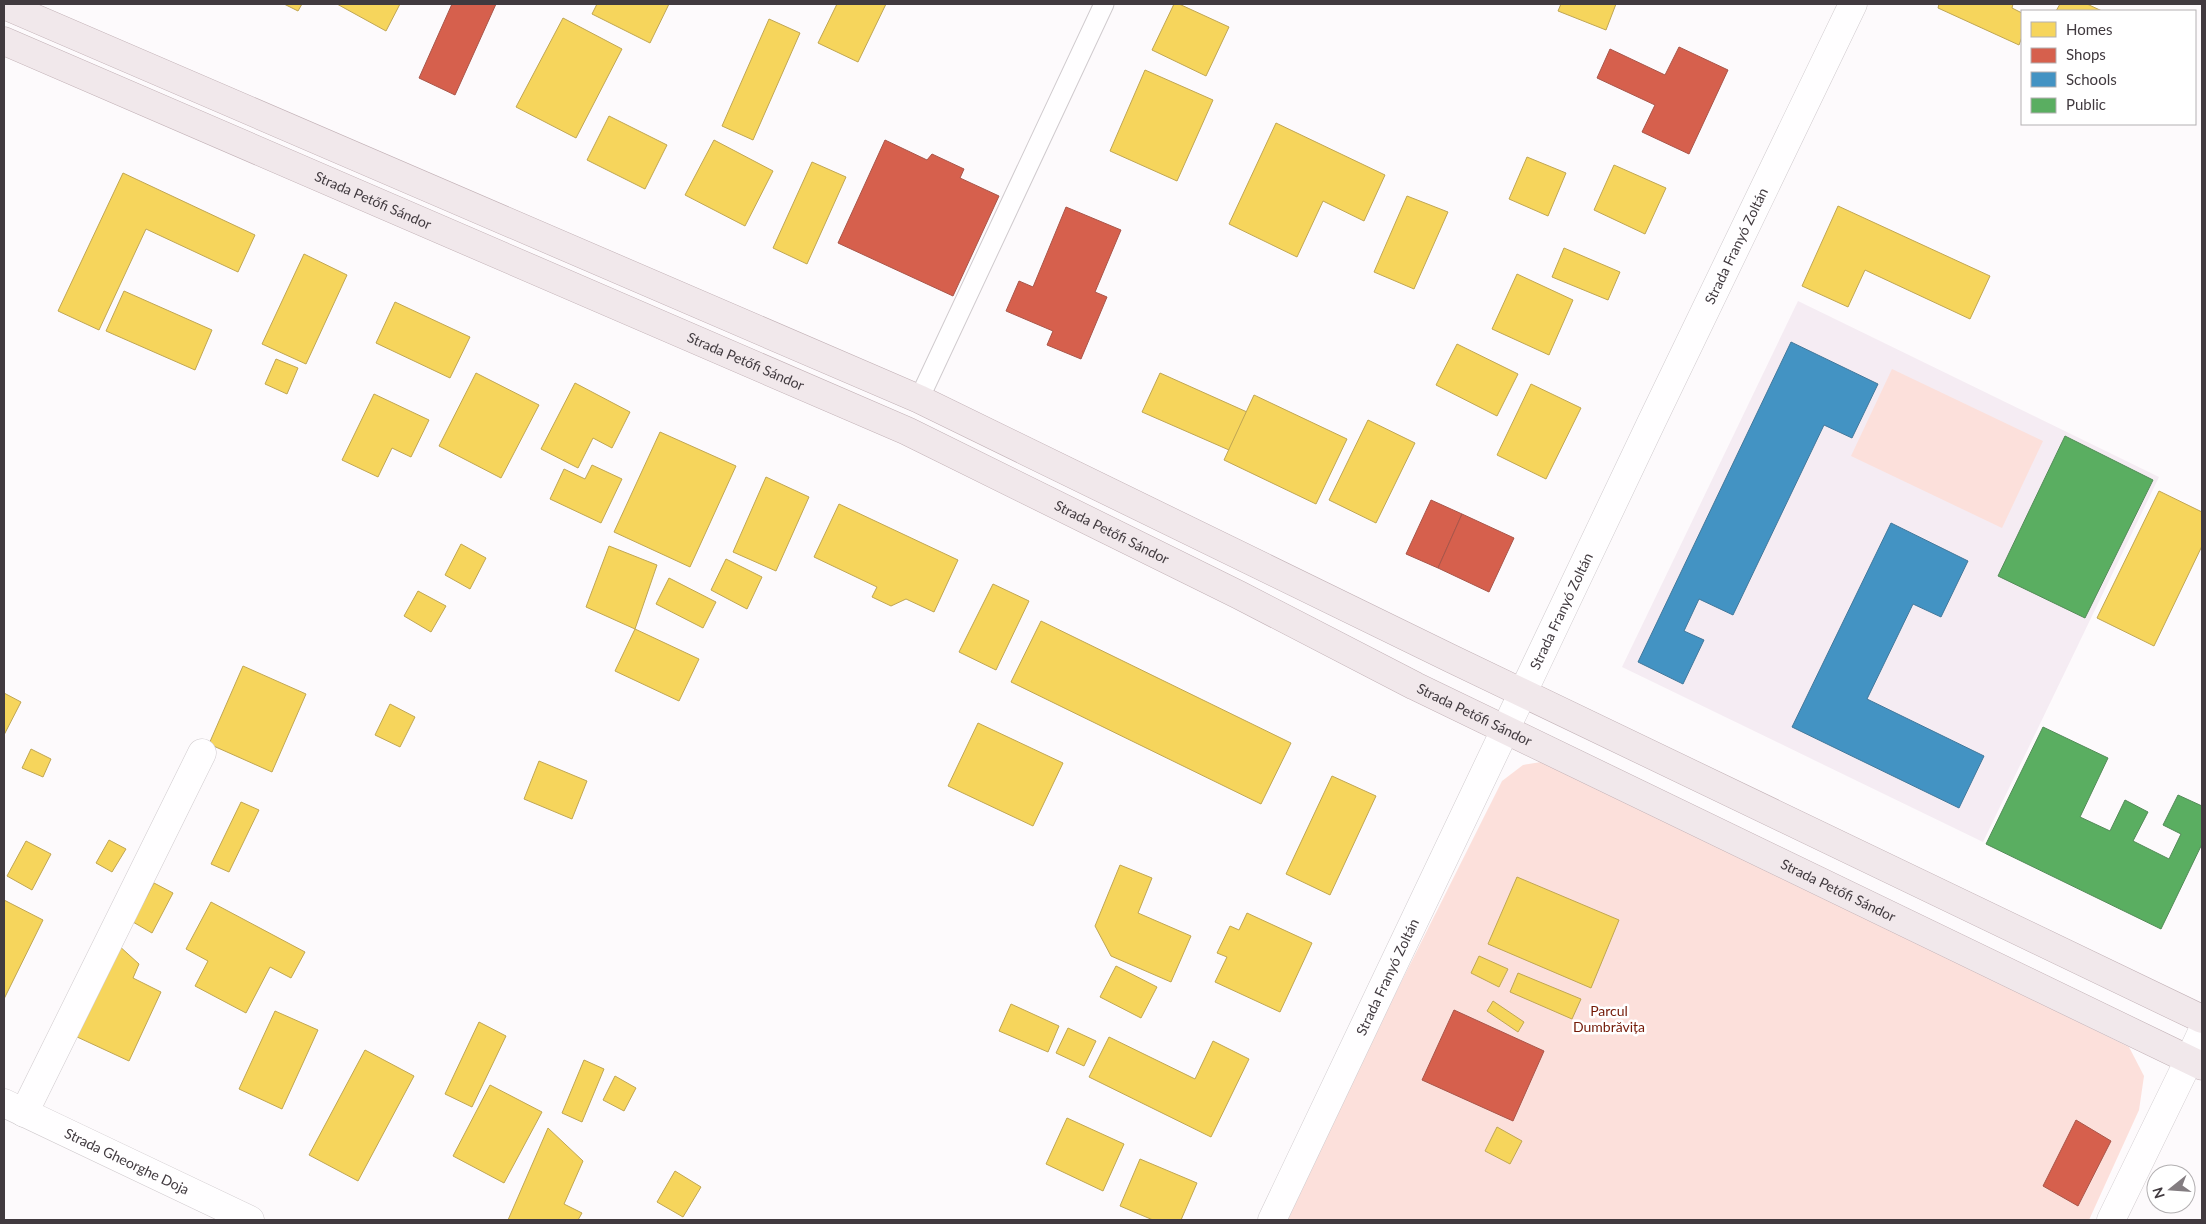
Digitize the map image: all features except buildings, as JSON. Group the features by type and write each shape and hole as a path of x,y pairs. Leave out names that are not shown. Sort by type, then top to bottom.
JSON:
{"main road":[{"path":"4,5 919,399 2202,1019"},
{"name":"Strada Petőfi Sándor","path":"4,41 907,431 1230,590 1407,682 2196,1063"}],"street":[{"name":"Strada Franyó Zoltán","path":"1272,1220 1651,423 1853,4"},
{"path":"14,1108 202,753"},
{"path":"2112,1220 2196,1063 2202,1032"},
{"name":"Strada Gheorghe Doja","path":"14,1108 250,1220"}],"lane":[{"path":"919,399 1104,4"}],"shaded area":[{"path":"1798,301 2159,477 1983,842 1622,667"}],"green space":[{"path":"1892,369 2043,441 2002,528 1851,456"},
{"name":"Parcul Dumbrăvița","path":"1547,761 2129,1047 2144,1076 2139,1110 2089,1220 1282,1220 1502,781 1523,765"}]}
